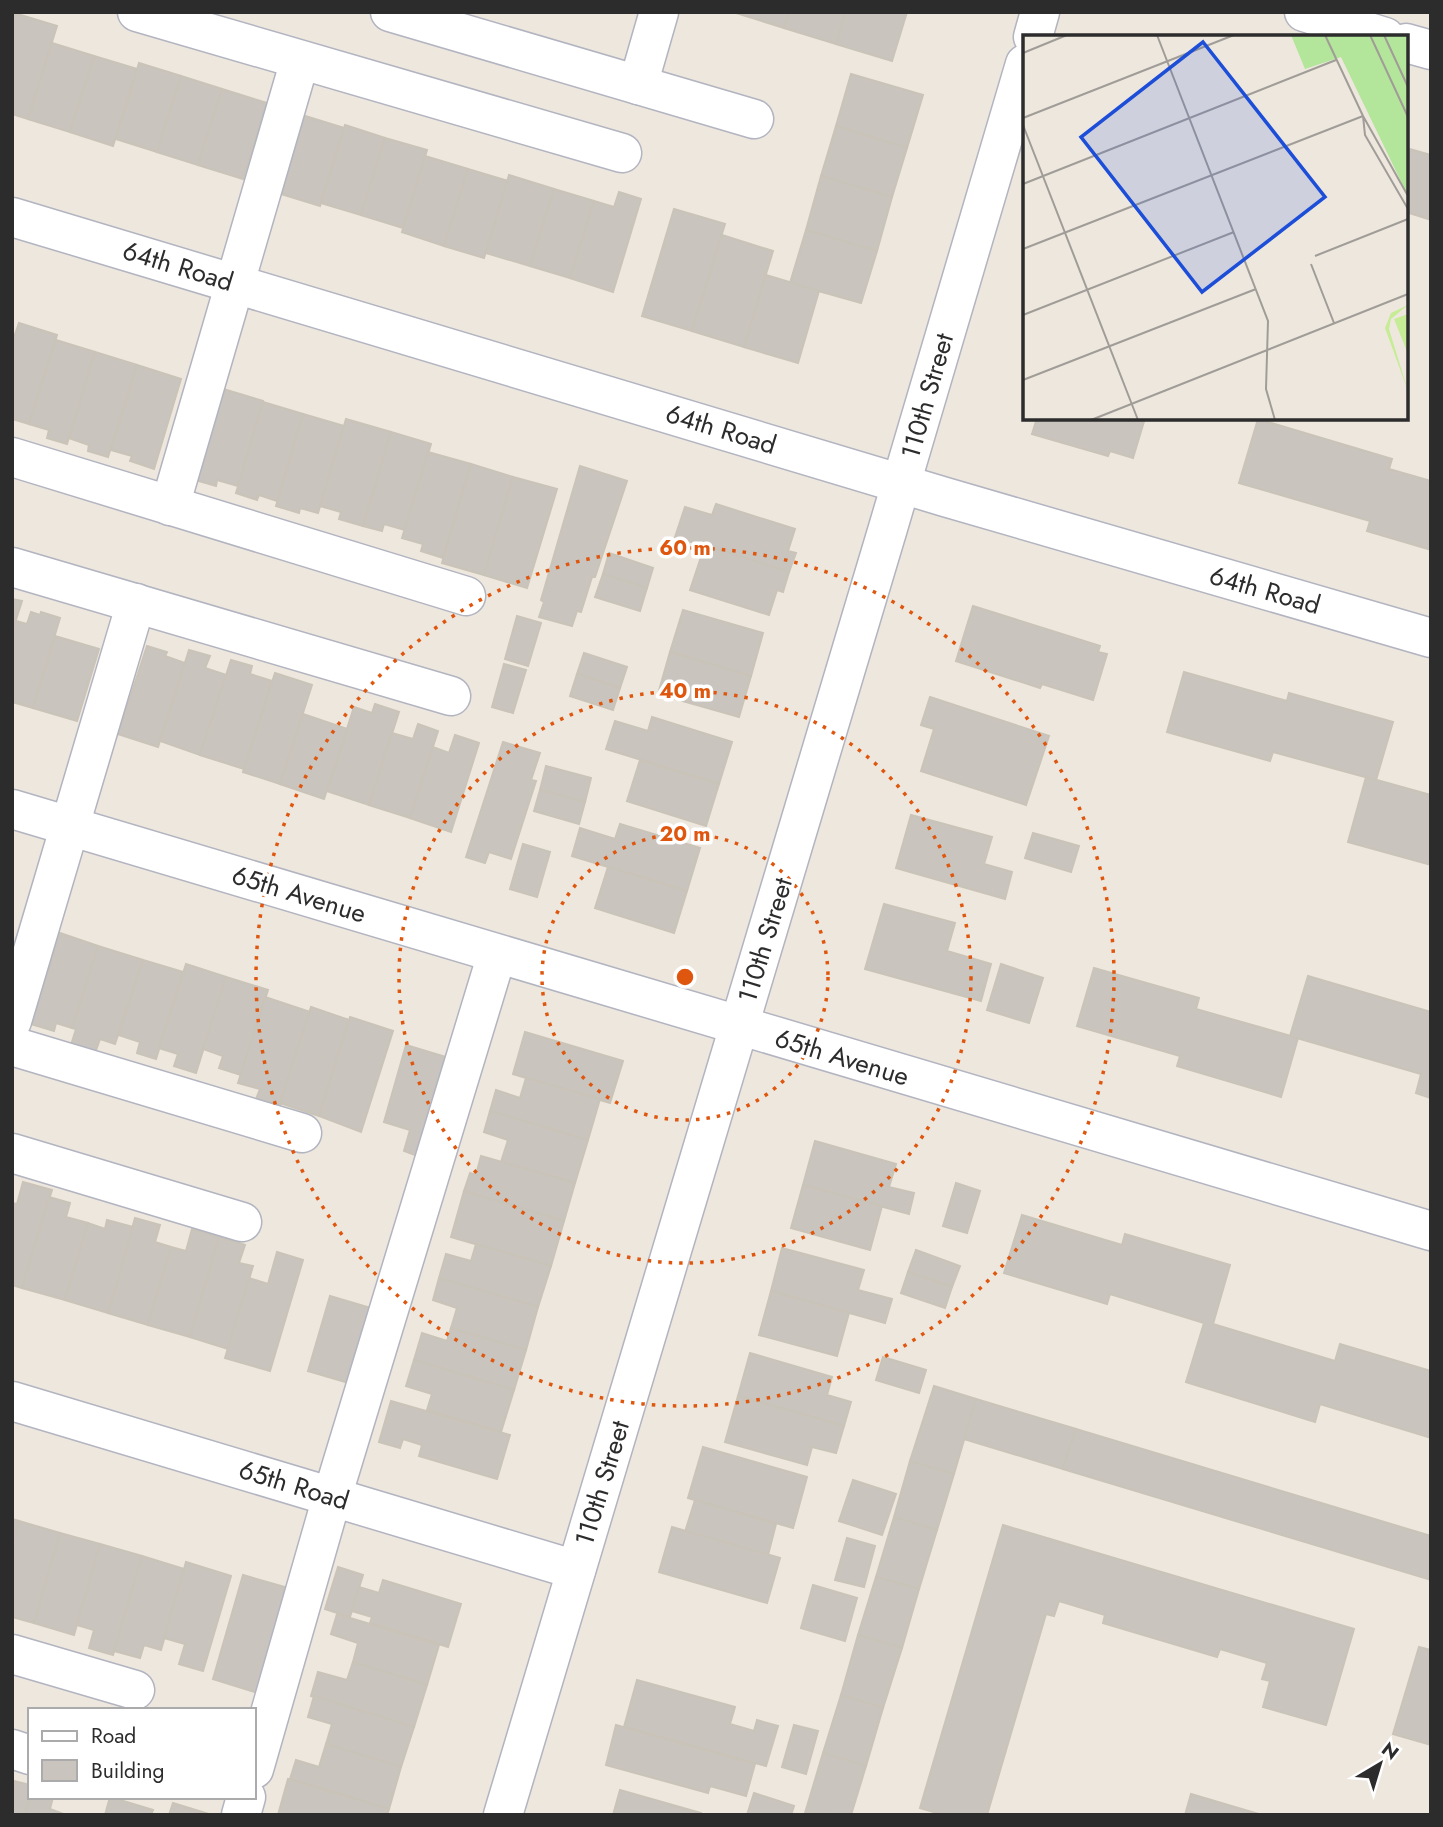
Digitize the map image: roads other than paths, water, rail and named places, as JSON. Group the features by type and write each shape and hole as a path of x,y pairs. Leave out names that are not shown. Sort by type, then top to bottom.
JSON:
{"street":[{"path":"137,12 622,153"},
{"path":"390,12 754,120"},
{"path":"638,85 659,12"},
{"path":"1034,35 1040,12"},
{"path":"1304,12 1379,35"},
{"path":"1408,44 1431,50"},
{"path":"170,506 300,60"},
{"name":"110th Street","path":"502,1815 1023,71"},
{"name":"64th Road","path":"12,217 901,484 1431,638"},
{"path":"12,457 466,596"},
{"path":"12,567 451,696"},
{"path":"12,1021 136,603"},
{"name":"65th Avenue","path":"12,809 1431,1231"},
{"path":"256,1762 332,1497 497,954"},
{"path":"12,1046 302,1133"},
{"path":"12,1153 242,1222"},
{"name":"65th Road","path":"12,1401 576,1570"},
{"path":"12,1654 135,1690"}]}
